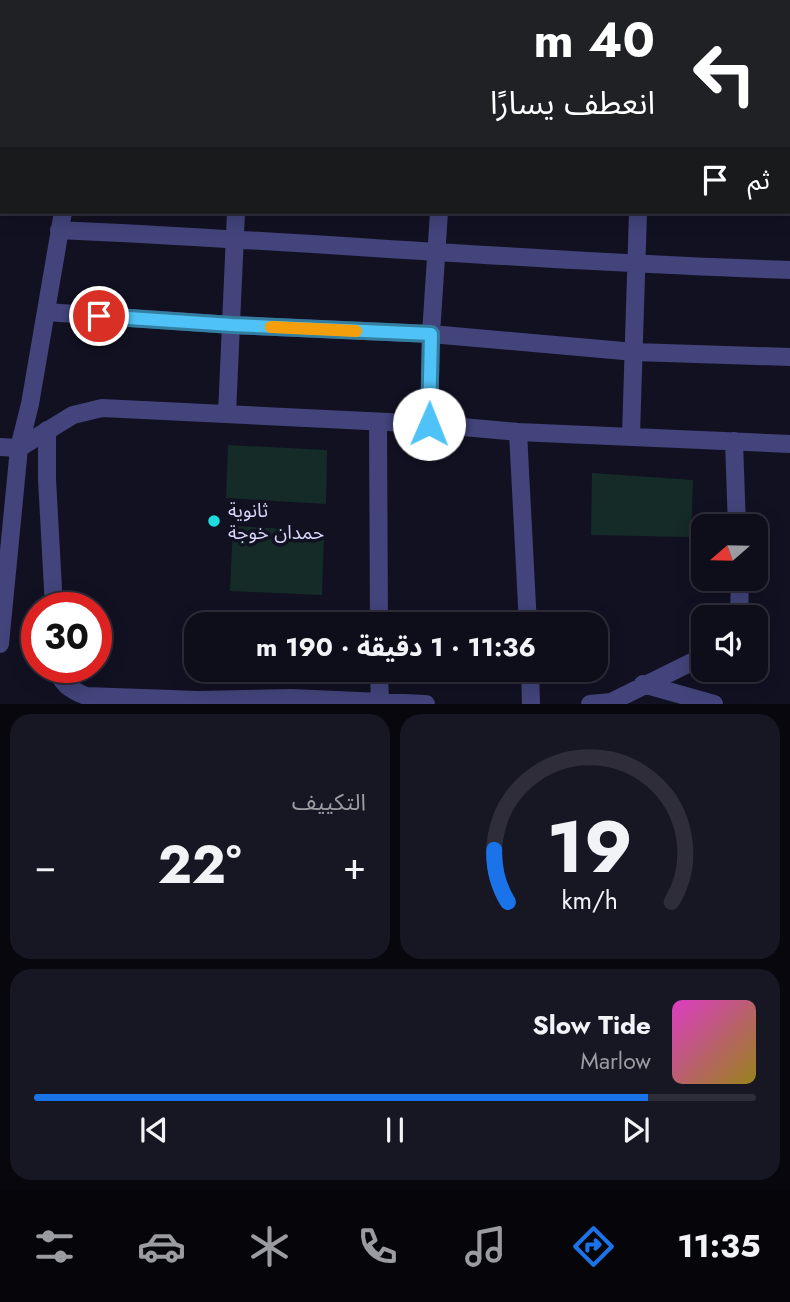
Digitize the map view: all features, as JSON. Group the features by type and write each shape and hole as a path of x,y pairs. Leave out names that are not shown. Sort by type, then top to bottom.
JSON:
{"street":[{"path":"0,645 3,574 19,448 30,404 63,214"},
{"path":"227,414 236,214"},
{"path":"429,424 431,334 439,214"},
{"path":"631,435 638,214"},
{"path":"59,230 235,238 635,265 790,270"},
{"path":"46,312 232,325 431,334 635,352 790,357"},
{"path":"0,447 19,448 81,411 102,408 429,424 518,432 790,444"},
{"path":"378,422 379,612"},
{"path":"47,430 53,592"},
{"path":"518,432 527,612"},
{"path":"734,441 737,514"},
{"path":"590,704 611,703 643,684 691,662"},
{"path":"379,682 380,702"},
{"path":"530,682 531,704"},
{"path":"65,683 69,689 108,701 426,704"},
{"path":"643,684 714,704"}],"green space":[{"path":"228,445 327,450 326,504 226,498"},
{"path":"592,473 693,480 691,537 591,535"},
{"path":"233,526 324,531 322,595 230,591"}],"slow traffic":[{"path":"271,327 356,331"}],"place":[{"name":"ثانوية حمدان خوجة","path":"214,521"}],"route":[{"path":"99,316 431,334 429,424"}]}
